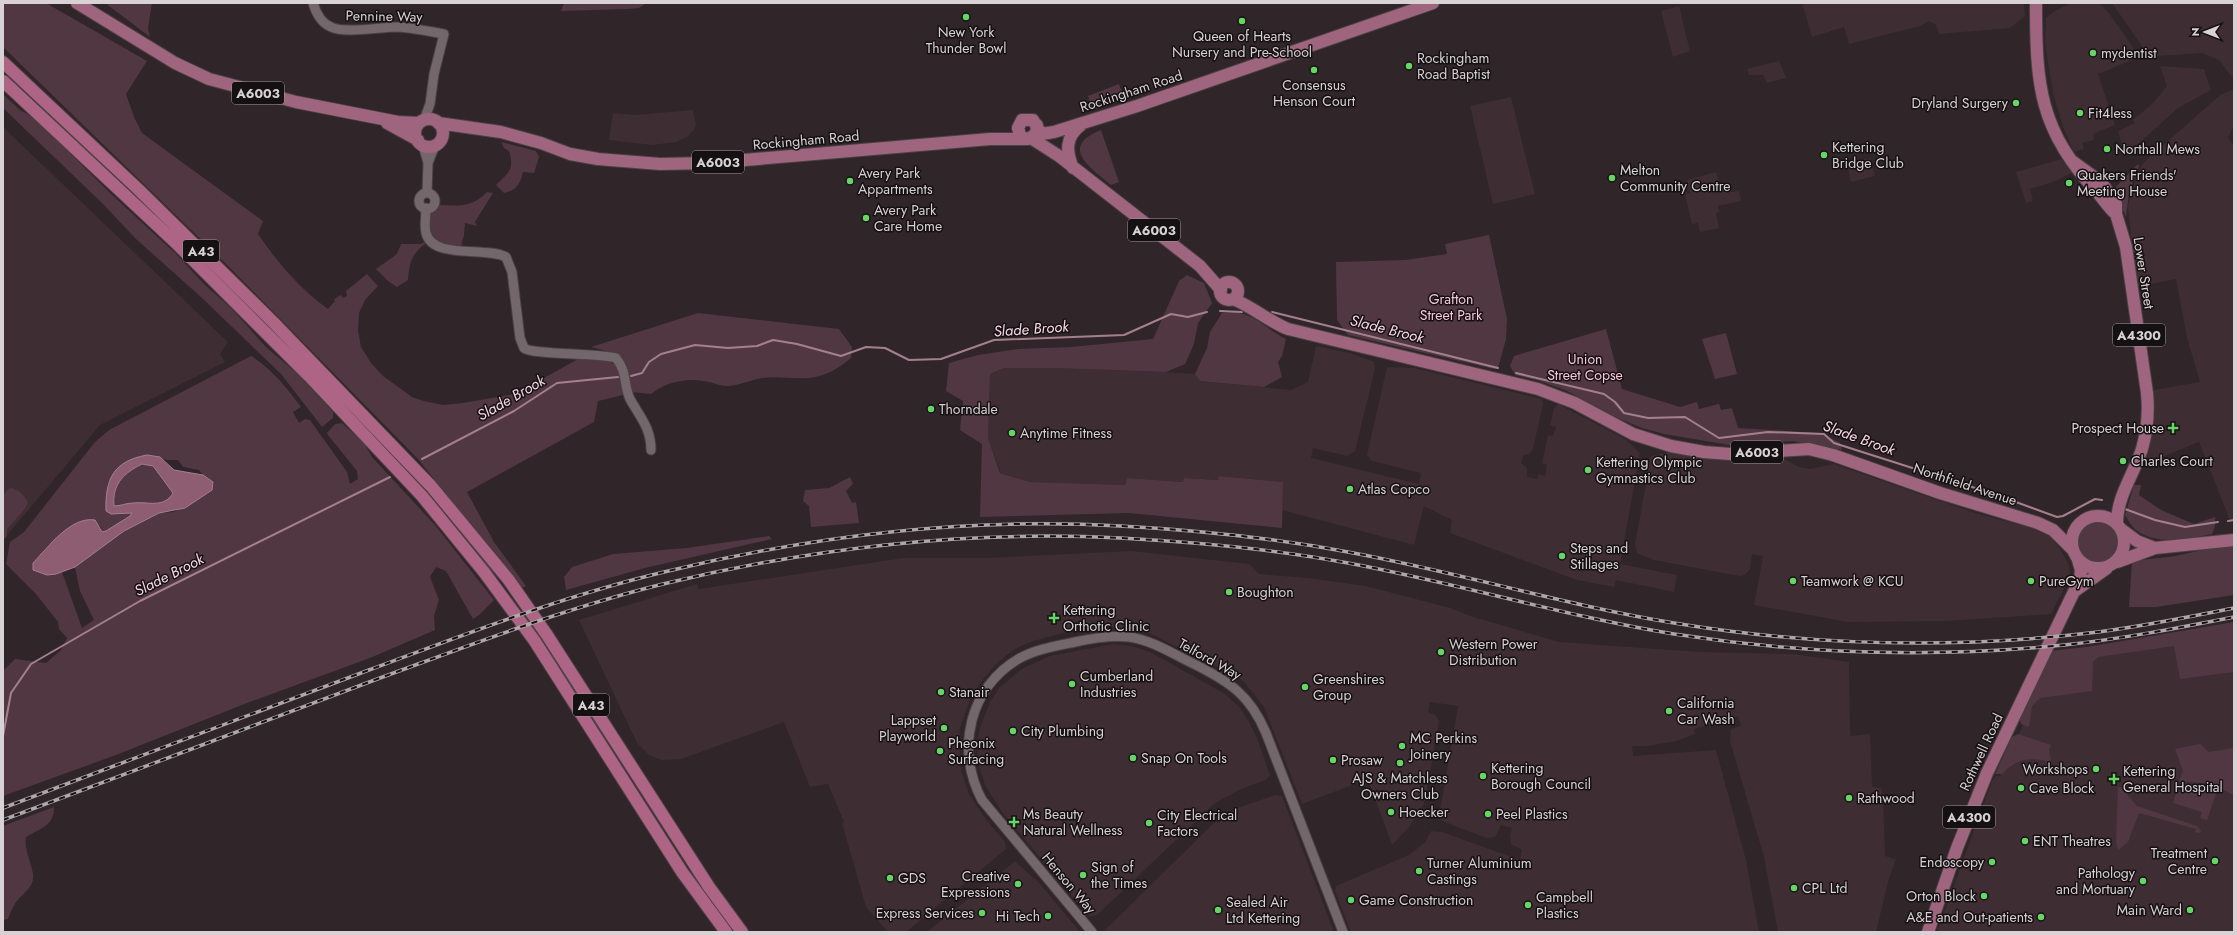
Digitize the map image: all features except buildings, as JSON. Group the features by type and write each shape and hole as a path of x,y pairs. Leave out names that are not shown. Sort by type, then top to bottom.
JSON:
{"highway":[{"name":"A43","path":"3,62 138,189 262,311 431,486 508,579 547,635 709,887 742,932"},
{"name":"A43","path":"3,81 175,242 309,376 422,496 484,572 534,640 682,872 726,932"}],"main road":[{"name":"Rockingham Road","path":"80,4 94,7 175,63 209,79 296,102 381,119 429,121 484,129 541,144 570,154 612,161 660,164 710,163 990,139 1064,129 1137,106 1432,3"},
{"name":"Lower Street","path":"2036,3 2036,53 2041,97 2051,124 2072,161 2116,204 2116,214 2126,247 2148,408 2142,449 2116,504 2119,526"},
{"name":"Rockingham Road","path":"990,139 1009,133 1022,120 1027,118 1034,132"},
{"name":"Rockingham Road","path":"381,119 429,143 454,132 484,129"},
{"path":"429,121 442,131 429,143 415,132 429,121"},
{"path":"1073,168 1068,154 1068,140 1074,130 1083,123"},
{"name":"A6003","path":"1034,132 1073,168"},
{"name":"Northfield Avenue","path":"1073,168 1208,273 1222,287 1232,282 1236,285 1236,296 1274,324 1336,341 1538,389 1575,403 1634,434 1682,448 1730,454 1809,449 1833,455 1940,493 2038,523 2053,530 2076,555"},
{"path":"2053,530 2072,528 2116,504"},
{"path":"2155,548 2137,541 2104,516 2085,520 2073,534 2076,555 2093,568 2112,564 2155,548 2234,540"},
{"path":"2112,564 2124,550 2119,526"},
{"name":"Rothwell Road","path":"1928,932 1974,804 2062,613 2080,579 2081,570 2076,555"},
{"name":"Rothwell Road","path":"2075,591 2112,564"}],"street":[{"name":"Pennine Way","path":"314,3 317,13 323,22 330,27 340,30 398,27 444,34 434,74 429,121"},
{"path":"429,143 427,193 421,195 419,200 420,205 426,208 426,233 431,242 440,248 496,253 506,257 512,272 520,338 524,348 535,352 584,354 616,358 621,364 627,382 630,399 649,430 651,450"},
{"name":"Telford Way","path":"990,683 1013,663 1033,652 1102,637 1118,636 1130,637 1150,643 1229,684 1248,701 1260,720 1343,932"},
{"name":"Henson Way","path":"990,683 975,708 969,729 967,751 974,782 988,808 1092,932"}],"shaded area":[{"path":"1802,3 2024,3 2025,16 2010,28 1939,34 1936,25 1929,21 1920,26 1849,44 1844,27 1812,37"},
{"path":"2099,3 2108,12 2140,57 2098,74 2115,125 2093,134 2094,140 2082,143 2084,149 2074,152 2063,127 2053,93 2045,43 2046,18 2053,12 2069,4"},
{"path":"2112,3 2234,3 2234,76 2232,77 2219,60 2202,53 2158,56 2146,52"},
{"path":"1679,6 1690,51 1673,57 1661,11"},
{"path":"1779,61 1786,78 1767,83 1763,75 1749,75 1747,69"},
{"path":"2160,66 2204,69 2211,90 2178,108 2128,153 2124,153 2118,131 2135,123 2133,120 2152,104 2167,86"},
{"path":"2234,89 2234,125 2228,137 2234,147 2234,519 2230,520 2199,442 2147,463 2155,411 2154,390 2200,382 2187,338 2176,279 2136,287 2128,205 2142,164 2220,95"},
{"path":"1511,97 1535,194 1493,204 1470,106"},
{"path":"693,110 696,124 694,130 687,137 676,142 652,145 609,140 613,113 636,115"},
{"path":"3,127 228,342 220,354 225,362 100,425 3,540"},
{"path":"1870,158 1875,176 1851,182 1847,163"},
{"path":"2061,159 2073,172 2056,181 2030,189 2033,201 2026,203 2016,172"},
{"path":"1716,172 1720,184 1728,182 1731,192 1739,191 1741,201 1718,206 1719,212 1716,213 1719,228 1700,232 1698,223 1692,224 1685,194 1690,193 1687,180"},
{"path":"1316,346 1350,353 1374,362 1375,369 1355,451 1347,456 1313,448 1311,458 1419,484 1421,473 1372,461 1367,455 1387,367 1414,368 1542,399 1543,404 1533,449 1529,454 1523,455 1521,463 1527,468 1527,477 1537,479 1538,474 1545,476 1547,465 1542,463 1548,435 1553,436 1556,427 1550,425 1554,408 1558,404 1625,439 1640,453 1620,564 1677,575 1674,592 1616,580 1614,587 1577,580 1450,533 1452,520 1424,506 1414,545 1282,510 1283,482 1219,476 1219,480 1185,478 1183,482 1127,478 1125,485 1030,482 1001,473 988,438 990,374 1004,368 1056,368 1195,374 1200,381 1291,390 1308,382"},
{"path":"1670,452 1725,460 1781,457 1799,467 1810,469 1834,464 1975,513 2032,528 2050,536 2061,550 2069,565 2070,577 2051,614 1946,621 1848,622 1754,605 1763,556 1752,554 1750,569 1745,575 1739,576 1654,560 1637,553 1635,544 1651,456"},
{"path":"147,455 160,457 174,470 203,475 213,482 212,490 185,508 159,513 124,531 75,567 56,574 47,575 33,570 33,563 53,541 77,523 86,520 95,520 102,532 130,516 132,513 111,514 106,511 107,489 110,480 119,467 136,458","holes":["142,464 153,466 173,493 169,498 160,503 130,503 114,506 115,491 120,480 130,471"]},
{"path":"1131,551 1249,564 1259,574 1308,578 1366,586 1450,608 1470,616 1559,642 1699,652 1793,654 1849,662 1850,736 1870,734 1872,787 1881,788 1883,796 1885,856 1896,859 1889,878 1876,932 1778,932 1764,857 1730,741 1731,729 1741,726 1738,716 1694,729 1695,734 1676,741 1648,746 1632,746 1633,756 1716,750 1746,860 1759,932 1351,932 1335,891 1336,886 1409,855 1425,842 1431,831 1442,832 1520,860 1522,850 1511,844 1510,836 1512,828 1501,825 1495,837 1487,838 1441,820 1439,817 1458,706 1430,702 1428,712 1435,715 1439,721 1426,795 1423,806 1410,826 1392,845 1368,779 1302,804 1264,707 1244,682 1237,676 1145,631 1113,627 1074,630 1030,642 1015,649 998,662 980,683 970,700 960,727 959,741 961,770 969,794 985,818 1005,842 1006,849 906,932 888,932 866,907 842,823 844,822 828,784 810,787 784,722 681,759 662,760 649,755 637,743 579,620 697,584 699,589 903,558 984,558"},
{"name":"Kettering General Hospital","path":"2234,623 2234,932 1937,932 1992,781 1996,776 2000,776 2024,723 2019,721 2050,651 2087,647"},
{"path":"1113,644 1132,646 1152,653 1225,694 1241,709 1249,722 1257,738 1270,775 1266,780 1241,789 1215,803 1097,915 1091,916 1087,914 1002,812 985,785 978,762 978,739 980,727 990,702 1000,687 1023,668 1050,656"},
{"path":"1275,795 1282,796 1334,932 1105,932 1107,928 1213,824 1235,809"},
{"path":"1015,861 1041,885 1080,932 927,932"}],"green space":[{"path":"3,3 46,3 147,61 126,94 134,117 142,133 263,221 258,234 265,244 281,265 299,284 328,309 335,301 334,299 341,295 343,298 347,296 346,291 367,274 378,286 365,300 359,313 358,331 361,347 371,363 383,376 412,397 443,405 463,403 515,394 580,358 605,360 616,365 620,372 623,395 598,401 594,422 467,492 494,542 526,586 521,588 418,459 223,261 3,47"},
{"path":"105,3 152,3 148,28 150,37"},
{"path":"564,3 645,4 639,8 628,9 561,11"},
{"path":"1119,84 1124,99 1092,110 1088,96"},
{"path":"3,94 20,110 35,118 110,193 175,253 205,285 231,308 266,347 299,375 333,412 333,418 322,427 281,374 201,297 136,239 102,203 3,108"},
{"path":"1101,130 1119,182 1111,185 1088,165 1082,158 1080,150 1082,143 1088,137"},
{"path":"501,142 536,151 539,157 534,173 523,172 521,180 517,186 504,193 496,185 509,171 511,167 511,157 509,151 504,148"},
{"path":"2138,164 2139,166 2129,193 2126,217 2115,193 2116,187"},
{"path":"487,192 493,193 475,222 477,226 465,223 461,246 446,244 436,240 431,231 430,215 440,205 453,206 471,203 482,197"},
{"name":"Grafton Street Park","path":"1489,235 1507,319 1506,339 1498,368 1494,369 1348,335 1337,320 1336,262 1405,260 1447,254 1445,244"},
{"path":"424,242 425,244 417,251 412,259 408,280 397,287 388,281 376,269 397,254 401,244 421,244"},
{"path":"1187,275 1204,283 1212,303 1198,323 1194,344 1185,364 1166,372 1056,368 1004,368 990,374 988,438 1000,473 1030,482 1125,485 1127,478 1183,482 1184,478 1218,480 1219,476 1283,482 1282,528 1129,513 980,517 982,444 960,430 963,401 946,391 949,363 978,355 1018,349 1071,347 1153,339 1179,281"},
{"path":"698,313 839,329 852,347 851,358 842,365 820,376 802,378 762,378 726,386 711,382 686,380 671,383 651,394 632,392 628,371 623,360 611,353 591,347"},
{"path":"1222,313 1242,313 1255,319 1286,339 1282,356 1278,362 1282,377 1264,387 1200,381 1195,374 1207,348 1210,332"},
{"name":"Union Street Copse","path":"1606,329 1622,389 1680,407 1697,402 1699,409 1719,404 1721,410 1732,408 1738,428 1821,433 1840,443 1842,450 1793,441 1729,445 1664,434 1642,428 1618,418 1565,390 1540,381 1515,375 1510,366 1514,356"},
{"path":"1726,333 1737,374 1715,379 1702,339"},
{"path":"251,356 266,367 285,386 296,400 301,407 293,412 299,423 305,419 310,420 347,472 350,484 358,479 357,471 327,433 335,424 342,423 364,443 372,457 435,525 494,600 473,619 446,571 436,567 430,577 439,600 434,616 435,630 370,658 247,703 116,755 3,796 3,671 15,659 46,663 61,650 67,638 59,629 58,622 36,594 6,564 10,542 24,532 95,442 109,430","holes":["147,455 167,460 178,460 183,467 199,470 213,482 212,490 174,512 159,513 124,531 75,567 80,591 94,620 82,628 62,572 56,574 33,563 49,544 100,526 102,532 106,531 130,516 132,513 119,514 106,511 108,482"]},
{"path":"142,464 152,466 173,493 169,498 160,503 130,503 114,506 115,491 120,480"},
{"path":"850,477 853,484 846,491 852,503 856,502 859,523 811,527 809,506 803,501 805,490 829,488"},
{"path":"2134,485 2141,485 2139,495 2161,510 2194,524 2215,517 2215,526 2212,534 2193,538 2163,540 2144,535 2136,530 2125,515"},
{"path":"10,488 21,493 28,503 24,510 7,529 7,536 3,540 3,495"},
{"path":"2098,521 2113,527 2119,542 2113,557 2098,563 2083,557 2077,542 2083,527"},
{"path":"769,536 772,539 645,568 566,590 564,577 572,567 613,554 687,548"},
{"path":"2234,543 2234,595 2156,607 2129,607 2132,561 2175,556"},
{"path":"2234,622 2234,672 2180,679 2174,646 2098,657 2093,662 2092,691 2040,698 2032,706 2029,727 2021,724 2020,719 2050,651 2087,647"},
{"path":"2018,734 2051,745 2049,749 2051,762 2030,759 2024,760 2013,765 2002,774 1995,774 2012,737"},
{"path":"2200,744 2209,752 2234,748 2234,795 2223,790 2216,794 2207,820 2200,818 2202,812 2173,803 2176,793 2211,787 2215,784 2179,781 2183,771 2175,749"},
{"path":"2118,787 2121,787 2137,806 2197,826 2201,831 2200,833 2195,832 2196,829 2139,813 2128,842 2118,850 2116,843"},
{"path":"54,807 52,818 46,826 26,837 27,851 33,874 32,883 28,890 16,902 8,919 3,920 3,826"}],"waterway":[{"name":"Slade Brook","path":"1220,311 1242,312"},
{"name":"Slade Brook","path":"631,376 642,373 649,362 661,354 695,345 728,348 757,346 773,340 797,344 841,356 866,347 885,348 909,360 941,359 994,340 1124,335 1171,314 1188,317 1207,312"},
{"name":"Slade Brook","path":"1272,312 1498,368"},
{"name":"Slade Brook","path":"1516,373 1604,394 1615,402 1624,413 1648,418 1685,417 1719,438 1768,432 1824,434 1834,443 1994,494 2057,517 2063,516 2095,499 2102,500"},
{"name":"Slade Brook","path":"422,459 514,411 557,383 618,377"},
{"name":"Slade Brook","path":"3,736 11,693 31,664 140,601 390,477"},
{"name":"Slade Brook","path":"2125,509 2155,520 2185,527 2218,522"},
{"name":"Slade Brook","path":"2228,521 2234,520"}],"railway":[{"path":"3,808 515,616 589,592 720,559 776,548 890,532 1005,524 1062,524 1120,526 1234,535 1320,547 1389,560 1633,616 1726,631 1832,640 1939,643 2045,637 2132,627 2234,608"},
{"path":"3,820 450,652 555,615 663,584 719,571 776,560 890,544 1005,537 1063,536 1120,538 1234,547 1320,558 1389,571 1633,627 1722,641 1820,650 1918,653 2015,649 2107,640 2234,617"}],"place":[{"name":"New York Thunder Bowl","path":"966,17"},
{"name":"Queen of Hearts Nursery and Pre-School","path":"1242,21"},
{"name":"mydentist","path":"2093,53"},
{"name":"Rockingham Road Baptist","path":"1409,66"},
{"name":"Consensus Henson Court","path":"1314,70"},
{"name":"Dryland Surgery","path":"2016,103"},
{"name":"Fit4less","path":"2080,113"},
{"name":"Northall Mews","path":"2107,149"},
{"name":"Kettering Bridge Club","path":"1824,155"},
{"name":"Melton Community Centre","path":"1612,178"},
{"name":"Avery Park Appartments","path":"850,181"},
{"name":"Quakers Friends' Meeting House","path":"2069,183"},
{"name":"Avery Park Care Home","path":"866,218"},
{"name":"Thorndale","path":"931,409"},
{"name":"Prospect House","path":"2173,428"},
{"name":"Anytime Fitness","path":"1012,433"},
{"name":"Charles Court","path":"2123,461"},
{"name":"Kettering Olympic Gymnastics Club","path":"1588,470"},
{"name":"Atlas Copco","path":"1350,489"},
{"name":"Steps and Stillages","path":"1562,556"},
{"name":"Teamwork @ KCU","path":"1793,581"},
{"name":"PureGym","path":"2031,581"},
{"name":"Boughton","path":"1229,592"},
{"name":"Kettering Orthotic Clinic","path":"1054,618"},
{"name":"Western Power Distribution","path":"1441,652"},
{"name":"Cumberland Industries","path":"1072,684"},
{"name":"Greenshires Group","path":"1305,687"},
{"name":"Stanair","path":"941,692"},
{"name":"California Car Wash","path":"1669,711"},
{"name":"Lappset Playworld","path":"944,728"},
{"name":"City Plumbing","path":"1013,731"},
{"name":"MC Perkins Joinery","path":"1402,746"},
{"name":"Pheonix Surfacing","path":"940,751"},
{"name":"Snap On Tools","path":"1133,758"},
{"name":"Prosaw","path":"1333,760"},
{"name":"AJS & Matchless Owners Club","path":"1400,763"},
{"name":"Workshops","path":"2096,769"},
{"name":"Kettering Borough Council","path":"1483,776"},
{"name":"Kettering General Hospital","path":"2114,779"},
{"name":"Cave Block","path":"2021,788"},
{"name":"Rathwood","path":"1849,798"},
{"name":"Hoecker","path":"1391,812"},
{"name":"Peel Plastics","path":"1488,814"},
{"name":"Ms Beauty Natural Wellness","path":"1014,822"},
{"name":"City Electrical Factors","path":"1149,823"},
{"name":"ENT Theatres","path":"2025,841"},
{"name":"Treatment Centre","path":"2215,861"},
{"name":"Endoscopy","path":"1992,862"},
{"name":"Turner Aluminium Castings","path":"1419,871"},
{"name":"Sign of the Times","path":"1083,875"},
{"name":"GDS","path":"890,878"},
{"name":"Pathology and Mortuary","path":"2143,881"},
{"name":"Creative Expressions","path":"1018,884"},
{"name":"CPL Ltd","path":"1794,888"},
{"name":"Orton Block","path":"1984,896"},
{"name":"Game Construction","path":"1351,900"},
{"name":"Campbell Plastics","path":"1528,905"},
{"name":"Sealed Air Ltd Kettering","path":"1218,910"},
{"name":"Main Ward","path":"2190,910"},
{"name":"Express Services","path":"982,913"},
{"name":"Hi Tech","path":"1048,916"},
{"name":"A&E and Out-patients","path":"2041,917"}]}
